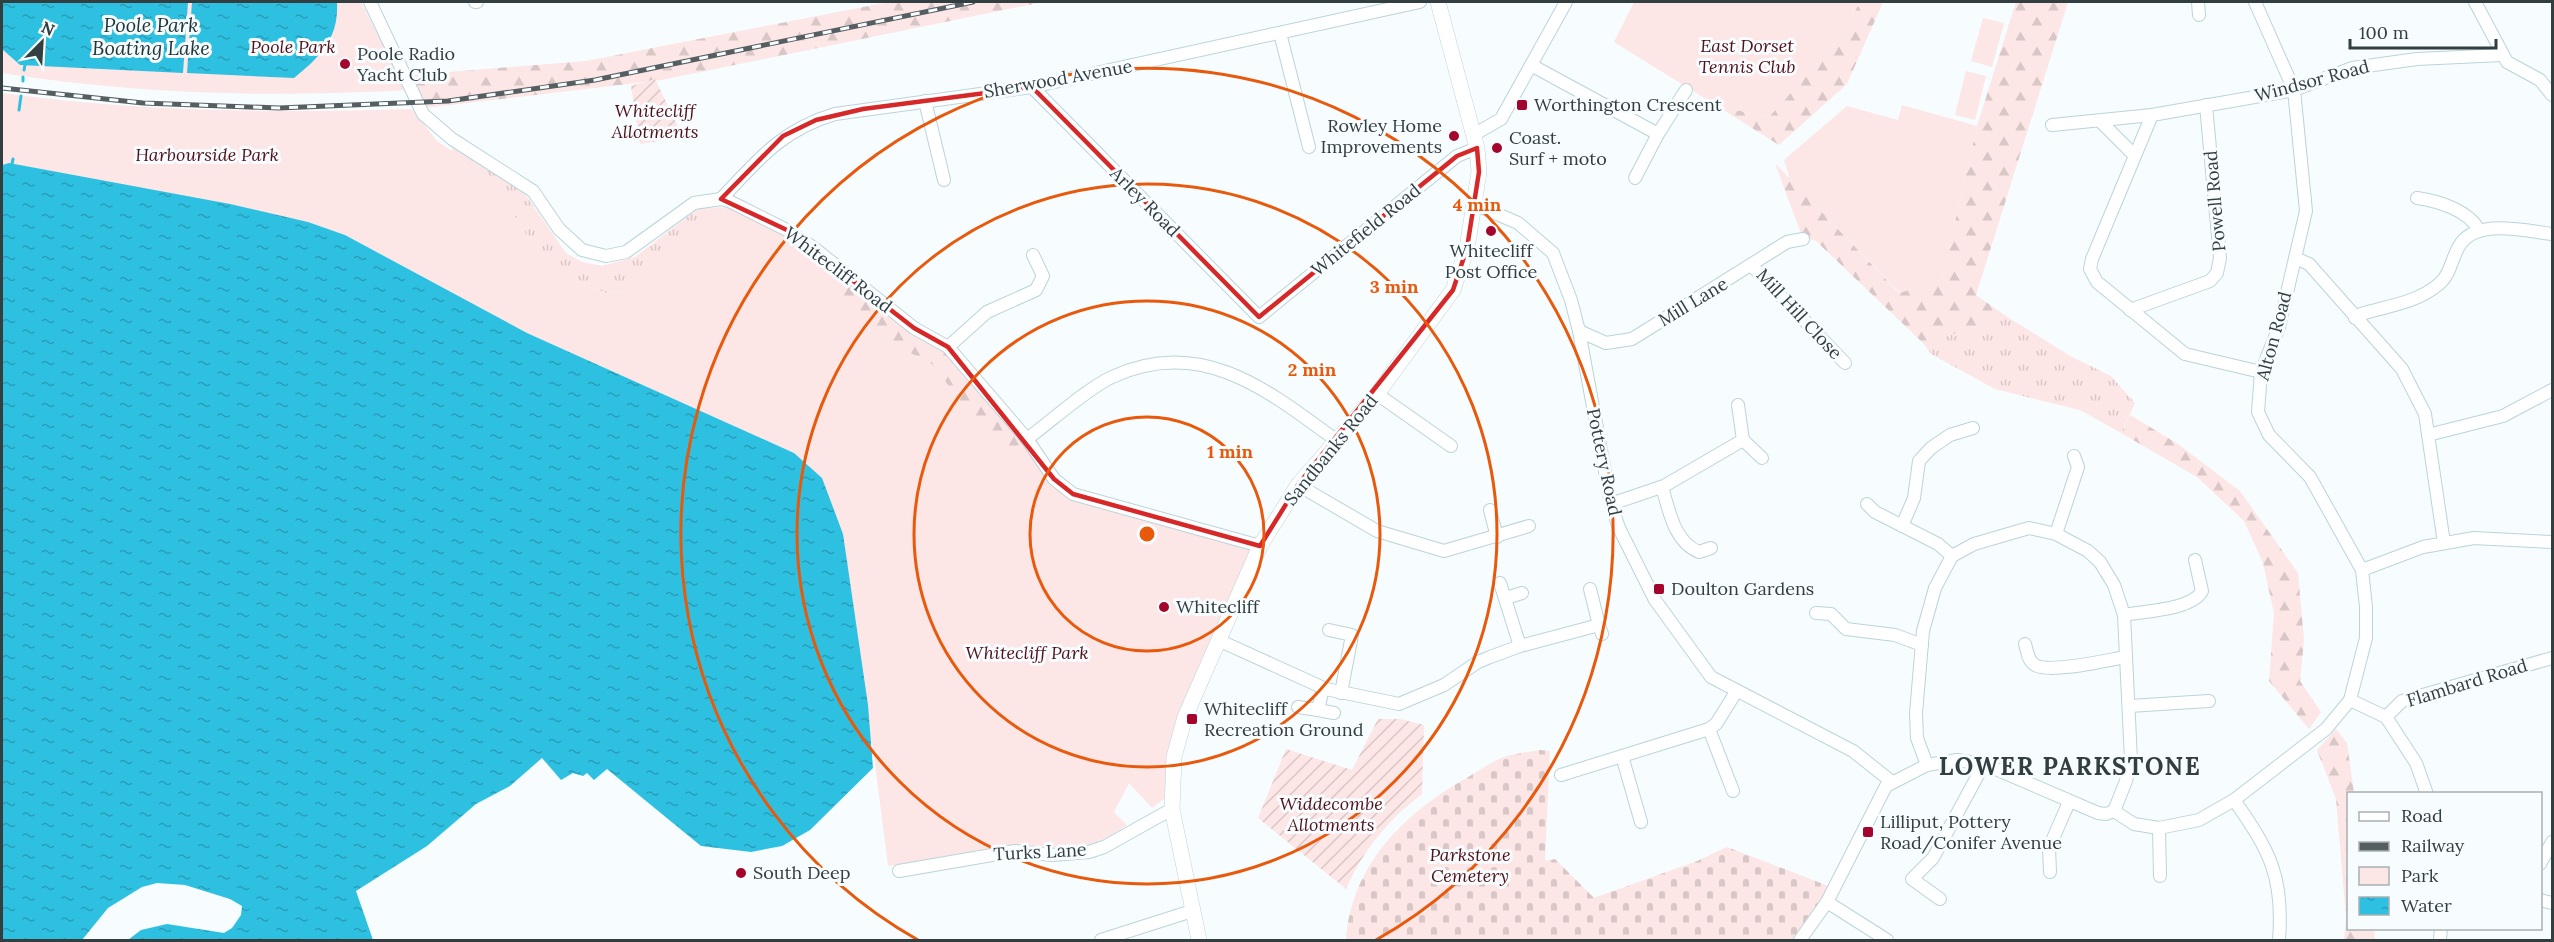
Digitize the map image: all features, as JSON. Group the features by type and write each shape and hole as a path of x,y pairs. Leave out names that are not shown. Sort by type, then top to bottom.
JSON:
{"main road":[{"name":"Sandbanks Road","path":"1199,940 1172,809 1174,757 1185,717 1260,546 1298,485 1377,394 1453,290 1467,248 1479,172 1476,141 1438,2"}],"street":[{"path":"370,2 423,114 452,140 533,191 559,229 582,250 606,256 626,252 694,203 721,199"},
{"name":"Sherwood Avenue","path":"721,199 783,136 816,120 862,109 1032,87 1420,2"},
{"name":"Whitefield Road","path":"1259,317 1501,119 1566,2"},
{"path":"2198,2 2199,15"},
{"name":"Alton Road","path":"2255,2 2294,90 2306,212 2279,327 2261,372 2258,412 2269,435 2310,477 2362,570 2366,607 2366,639 2350,700"},
{"path":"2475,2 2502,55 2514,67 2546,80 2553,95"},
{"path":"1281,33 1309,147"},
{"name":"Windsor Road","path":"2052,125 2101,122 2152,115 2294,90 2352,68 2438,57 2502,55"},
{"path":"1531,65 1658,134"},
{"name":"Arley Road","path":"1032,87 1259,317"},
{"path":"1635,178 1658,134 1686,90"},
{"path":"925,101 944,180"},
{"name":"Powell Road","path":"2130,310 2210,281 2217,273 2220,258 2206,105"},
{"path":"2152,115 2092,259 2090,269 2097,282 2185,354 2261,372"},
{"path":"2101,122 2134,155"},
{"path":"2416,198 2436,202 2471,218 2479,230"},
{"name":"Whitecliff Road","path":"721,199 797,236 914,328 948,347 1027,439 1054,479 1073,494 1260,546"},
{"name":"Pottery Road","path":"1474,204 1518,223 1553,253 1571,300 1579,331 1611,504 1619,528 1655,600 1711,677 1736,692 1854,751 1892,782"},
{"path":"2355,318 2361,314 2413,299 2437,286 2446,277 2463,241 2479,230 2553,234"},
{"name":"Mill Lane","path":"1579,331 1606,343 1632,339 1787,242 1803,239"},
{"path":"948,347 987,312 1036,290 1043,276 1033,255"},
{"path":"2295,258 2309,264 2402,369 2425,414 2444,543"},
{"name":"Mill Hill Close","path":"1752,266 1845,363"},
{"path":"1027,439 1111,377 1131,370 1176,362 1197,363 1247,379 1269,392 1336,441"},
{"path":"2428,435 2503,416 2553,390"},
{"path":"1377,394 1451,446"},
{"path":"1738,405 1743,440 1762,458"},
{"path":"1902,526 1914,498 1919,461 1931,448 1950,435 1973,428"},
{"path":"1611,504 1662,487 1743,440"},
{"path":"2056,534 2078,467 2074,456"},
{"path":"1298,485 1377,531 1444,551 1529,526"},
{"path":"1662,487 1675,528 1683,540 1691,549 1699,552 1711,548"},
{"path":"1867,504 1875,512 1938,544 1952,556"},
{"path":"1490,510 1497,537"},
{"path":"1800,940 1827,902 1870,813 1886,786 1927,765 1957,760 1983,764 2098,813 2106,814 2114,811 2126,781 2131,760 2124,615 2114,585 2100,562 2088,551 2056,534 2029,528 1974,544 1952,556 1929,604 1922,645 1917,738 1927,765"},
{"path":"2362,570 2423,547 2474,538 2553,542"},
{"path":"2124,615 2184,605 2196,599 2202,591 2195,560"},
{"path":"1500,583 1520,646"},
{"path":"1218,640 1323,688 1399,704 1444,686 1478,662 1520,646 1600,630 1590,589"},
{"path":"1506,598 1522,593"},
{"path":"1815,613 1834,610 1846,629 1895,635 1922,645"},
{"path":"1329,630 1352,635 1341,693"},
{"path":"2025,644 2029,657 2036,665 2049,668 2126,657"},
{"name":"Flambard Road","path":"2386,717 2402,701 2553,658"},
{"path":"1318,710 1323,688"},
{"path":"1561,775 1709,729 1716,724 1736,692"},
{"path":"2114,811 2134,824 2159,828 2199,820 2234,800 2326,729 2350,700 2386,717 2416,763 2426,792"},
{"path":"2129,706 2209,701"},
{"path":"1298,707 1334,713"},
{"path":"1709,729 1733,791"},
{"path":"1622,756 1641,822"},
{"path":"1940,899 1912,879 1933,858 1983,764"},
{"path":"2234,800 2270,857 2278,882 2281,914 2279,940"},
{"path":"2050,872 2049,848 2069,802"},
{"name":"Turks Lane","path":"899,871 1015,851 1053,855 1089,852 1104,847 1172,809"},
{"path":"2159,828 2160,876"},
{"path":"2542,862 2553,842"},
{"path":"1827,902 1887,940"},
{"path":"1101,940 1192,911"}],"highlighted area":[{"path":"1032,87 1259,317 1457,156 1477,148 1479,172 1467,248 1453,290 1298,485 1260,546 1073,494 1054,479 948,347 914,328 789,231 721,199 783,136 816,120 863,109"}],"green space":[{"name":"Poole Park","path":"2,2 361,2 406,90 254,94 153,90 2,73"},
{"path":"889,2 1043,2 661,80 425,108 412,75 586,61"},
{"name":"East Dorset Tennis Club","path":"1634,2 1860,2 1838,40 1769,117 1717,106 1614,42"},
{"path":"1860,2 1883,2 1847,84 1779,145 1717,106 1769,117 1838,40"},
{"path":"2016,2 2068,2 1976,295 2006,316 1924,344 1815,240 1803,239 1775,163 1899,293 1942,279 1977,126"},
{"path":"1983,18 2004,23 1992,67 1971,61"},
{"path":"1966,71 1986,76 1975,120 1955,115"},
{"name":"Whitecliff Allotments","path":"655,79 683,137 640,144 631,86"},
{"name":"Whitecliff Park","path":"2,93 104,104 207,110 412,109 437,141 452,151 509,208 532,243 559,276 606,293 625,292 637,286 651,271 721,218 729,201 758,215 844,273 830,294 840,306 878,336 933,365 971,416 1013,449 1027,439 1073,494 1260,546 1185,717 1172,793 1152,808 1129,783 1114,812 1127,825 1098,842 1077,848 1002,846 888,866 873,748 794,453 527,333 345,235 308,222 9,163 2,165"},
{"path":"1902,105 1977,126 1942,279 1900,293 1790,179 1784,160 1847,106 1898,120"},
{"path":"452,147 525,194 566,253 582,262 602,266 635,257 699,208 726,207 721,218 651,271 637,286 625,292 606,293 559,276 532,243 509,208 452,151"},
{"path":"844,273 948,347 1027,439 1013,449 971,416 933,365 878,336 840,306 830,294"},
{"path":"2006,316 2072,357 2111,376 2135,403 2121,433 2080,410 1995,389 1931,354 1924,344"},
{"path":"2130,415 2178,444 2240,491 2298,573 2304,640 2300,681 2321,712 2309,729 2269,681 2274,613 2263,563 2244,521 2197,477 2121,433"},
{"name":"Widdecombe Allotments","path":"1378,719 1400,719 1424,725 1422,794 1387,825 1369,848 1346,889 1258,818 1286,749 1352,770"},
{"path":"2336,729 2347,743 2354,792 2347,792 2347,930 2374,930 2375,940 2344,940 2346,917 2336,799 2317,750"},
{"name":"Parkstone Cemetery","path":"1540,750 1550,751 1545,861 1555,859 1594,898 1697,861 1727,847 1831,887 1794,940 1346,940 1350,914 1358,889 1369,867 1400,827 1441,794 1494,762 1504,757"}],"water":[{"name":"Poole Park Boating Lake","path":"2,2 188,2 183,73 20,65 2,49"},
{"path":"192,2 337,2 337,15 331,36 320,54 294,78 187,73"},
{"path":"9,163 230,204 308,222 345,235 527,333 794,453 822,478 843,534 868,705 873,768 810,830 782,846 751,852 701,846 607,769 594,780 587,773 583,776 573,773 561,780 542,758 510,786 476,804 427,846 356,891 373,940 2,940 2,165"}],"pier":[{"path":"157,883 185,885 230,899 242,906 241,915 232,928 224,933 167,924 141,930 128,940 82,940 108,908 142,887"}],"waterway":[{"path":"24,70 25,65"},
{"path":"19,110 21,96"},
{"path":"12,164 13,159"}],"railway":[{"path":"2,88 143,103 279,108 448,101 595,80 973,2"}],"place":[{"name":"Poole Radio Yacht Club","path":"345,64"},
{"name":"Worthington Crescent","path":"1522,105"},
{"name":"Rowley Home Improvements","path":"1454,136"},
{"name":"Coast. Surf + moto","path":"1497,148"},
{"name":"Whitecliff Post Office","path":"1491,231"},
{"name":"Doulton Gardens","path":"1659,589"},
{"name":"Whitecliff","path":"1164,607"},
{"name":"Whitecliff Recreation Ground","path":"1192,719"},
{"name":"Lilliput, Pottery Road/Conifer Avenue","path":"1868,832"},
{"name":"South Deep","path":"741,873"}],"district":[{"name":"LOWER PARKSTONE","path":"2070,767"}],"park label":[{"name":"Harbourside Park","path":"207,155"}]}
